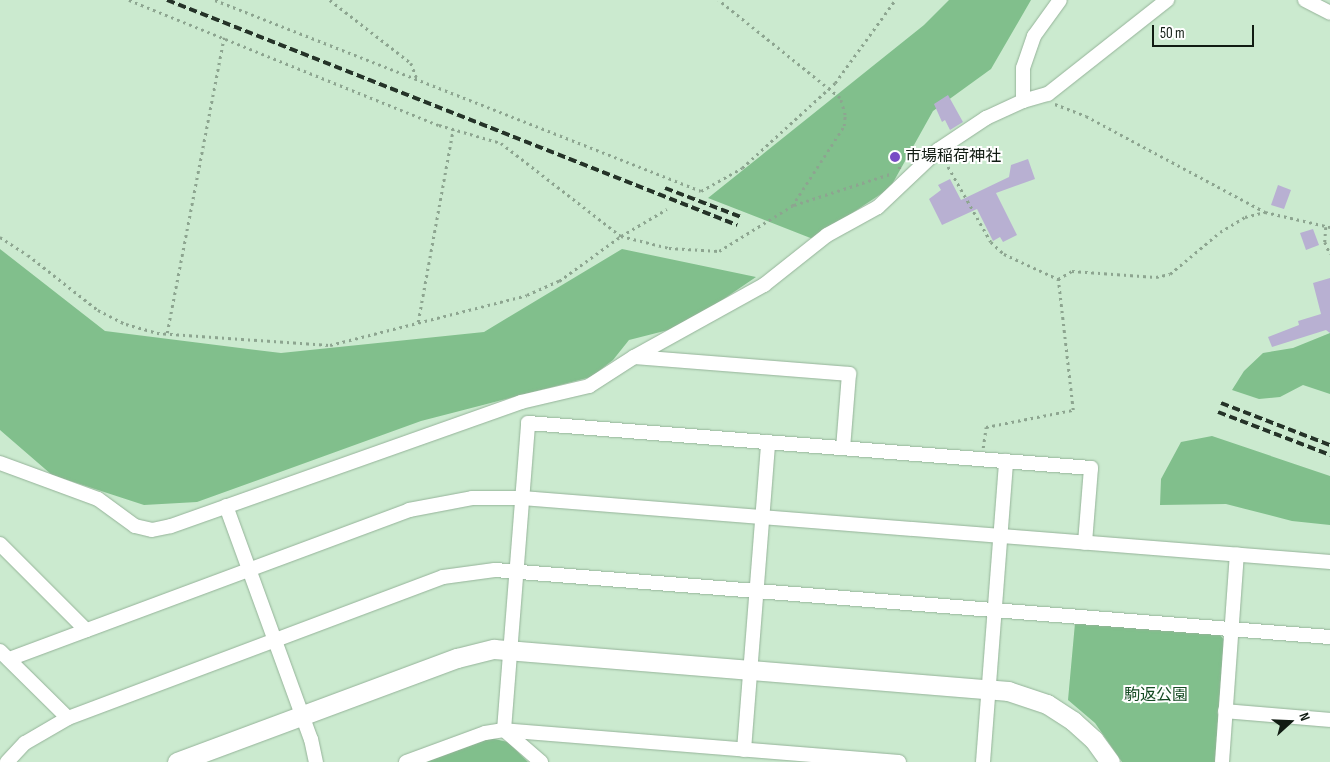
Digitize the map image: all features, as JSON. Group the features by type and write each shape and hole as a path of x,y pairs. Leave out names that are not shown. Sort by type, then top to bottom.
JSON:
{"street":[{"path":"1023,101 1023,68 1034,36 1060,0"},
{"path":"0,463 98,499 135,526 152,530 226,506 512,405 589,386 634,357 764,285 828,235 878,207 934,155 986,118 1023,101 1048,94 1167,0"},
{"path":"1305,0 1330,13"},
{"path":"634,357 849,374 844,448"},
{"path":"504,730 528,423 1091,468 1085,543"},
{"path":"744,750 768,442"},
{"path":"983,762 1006,461"},
{"path":"68,718 4,655 86,630 409,510 472,498 522,498 1330,562"},
{"path":"226,506 302,715 316,762"},
{"path":"0,544 86,630"},
{"path":"1222,762 1238,555"},
{"path":"6,760 25,743 68,718 443,578 494,570 1330,637"},
{"path":"177,762 477,652 510,650 1008,691 1047,704 1094,740 1110,762"},
{"path":"1225,711 1330,720"},
{"path":"504,730 541,762"},
{"path":"406,762 485,732 504,730 744,750 796,758 899,762"}],"path":[{"path":"129,0 224,36 453,129 501,143 620,236 669,248 719,251 792,206 934,155 991,242 1004,254 1058,279"},
{"path":"215,0 701,190 742,168 829,89 895,0"},
{"path":"330,0 410,63 417,79"},
{"path":"718,0 840,98 844,126 792,206"},
{"path":"167,333 224,36"},
{"path":"1048,94 1054,104 1086,116 1265,212 1328,227 1325,242 1330,254"},
{"path":"418,322 453,129"},
{"path":"898,160 900,166"},
{"path":"0,237 28,254 98,310 126,324 167,333 330,345 527,295 559,281 620,236 668,209"},
{"path":"1058,279 1072,271 1156,278 1170,274 1220,232 1245,217 1265,212"},
{"path":"982,459 986,427 1073,410 1058,279"}],"green space":[{"path":"949,0 1031,0 991,69 933,111 890,188 813,239 708,198 924,25"},
{"path":"0,249 105,331 281,353 484,332 622,249 756,277 684,326 629,340 613,360 591,377 421,421 197,502 144,505 52,475 0,430"},
{"path":"1330,333 1330,394 1303,385 1280,397 1259,399 1232,390 1244,371 1263,353 1293,348"},
{"path":"1212,436 1330,476 1330,525 1292,521 1226,504 1160,505 1161,479 1181,442"},
{"name":"駒返公園","path":"1075,623 1220,635 1226,642 1216,762 1122,762 1095,723 1068,700"},
{"path":"490,738 508,742 528,762 424,762"}],"building":[{"path":"948,95 963,122 950,130 945,120 942,122 934,104"},
{"path":"1028,159 1035,179 996,193 1017,235 1003,242 1000,237 993,241 977,209 942,225 929,199 941,190 938,185 950,179 961,200 1009,177 1011,165"},
{"path":"1278,185 1291,190 1284,209 1271,205"},
{"path":"1313,229 1319,245 1306,250 1300,233"},
{"path":"1330,278 1330,333 1326,330 1272,347 1268,337 1299,325 1298,321 1321,314 1313,283"}],"railway":[{"path":"167,0 737,225"},
{"path":"665,188 741,217"},
{"path":"1221,403 1330,445"},
{"path":"1218,412 1330,455"}],"place":[{"name":"市場稲荷神社","path":"895,157"}]}
